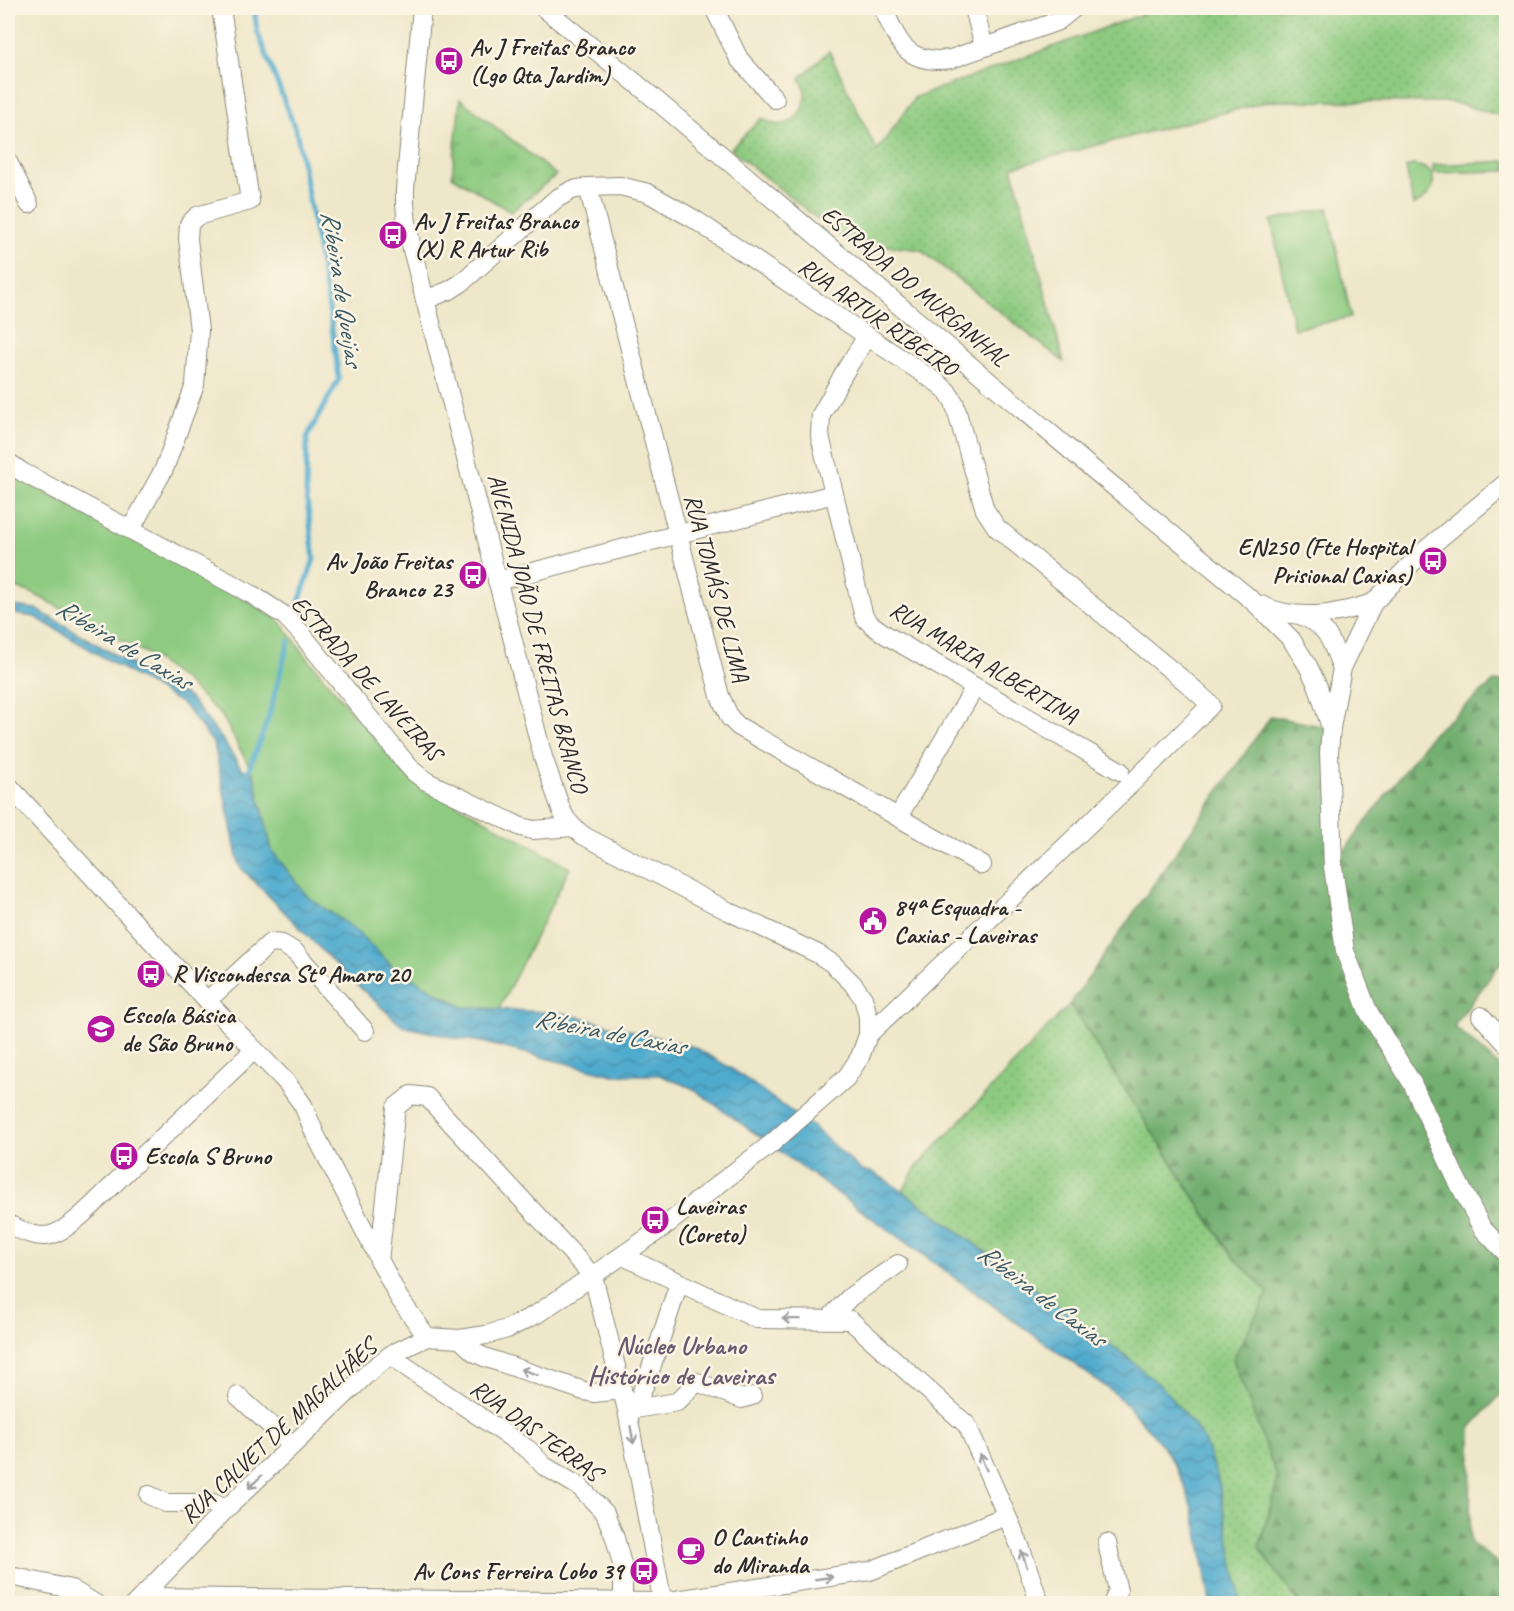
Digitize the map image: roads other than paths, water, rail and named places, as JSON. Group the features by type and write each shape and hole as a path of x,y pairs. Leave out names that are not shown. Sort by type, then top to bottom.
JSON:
{"street":[{"path":"131,530 164,469 195,386 199,330 188,239 189,224 197,216 250,201 221,8"},
{"name":"AVENIDA JOÃO DE FREITAS BRANCO","path":"422,8 405,204 406,223 543,757 561,809 573,828 584,836 728,911 818,954 833,964 853,984 862,998 867,1016 868,1035"},
{"name":"ESTRADA DO MURGANHAL","path":"544,8 1254,602 1314,663 1328,668 1342,668"},
{"path":"714,8 739,59 775,99"},
{"path":"883,8 901,44 909,52 935,61 951,59 1058,21 1074,8"},
{"path":"974,8 984,47"},
{"path":"8,162 29,204"},
{"name":"RUA ARTUR RIBEIRO","path":"425,300 461,283 556,199 572,190 620,186 648,193 694,219 939,384 954,402 985,510 997,528 1187,683 1210,705 1135,780 868,1035"},
{"name":"RUA TOMÁS DE LIMA","path":"588,187 720,696 730,718 738,726 982,865"},
{"name":"RUA MARIA ALBERTINA","path":"867,336 821,415 820,436 864,616 886,635 1120,771"},
{"name":"ESTRADA DE LAVEIRAS","path":"8,462 42,483 251,594 285,616 405,762 426,781 520,827 533,830 573,828"},
{"path":"1372,603 1423,552 1506,483"},
{"path":"497,581 834,495"},
{"name":"ESTRADA DO MURGANHAL","path":"1254,602 1283,613 1300,615 1328,614 1372,603"},
{"name":"ESTRADA DO MURGANHAL","path":"1372,603 1342,668 1331,728 1329,777 1333,867 1345,951 1368,1011 1412,1083 1482,1228 1506,1253"},
{"name":"ESTRADA DO MURGANHAL","path":"1300,615 1314,621 1327,633 1342,668"},
{"name":"ESTRADA DO MURGANHAL","path":"1291,639 1318,687 1331,728"},
{"path":"898,817 975,687"},
{"path":"8,784 207,1001 287,1083 303,1105 315,1134 379,1262 399,1298 427,1337"},
{"path":"207,1001 270,943 282,944 295,952 365,1031"},
{"path":"1481,1016 1506,1042"},
{"name":"RUA CALVET DE MAGALHÃES","path":"139,1600 226,1509 371,1370 392,1354 427,1337 460,1339 486,1335 507,1329 537,1314 662,1228 803,1118 846,1078 860,1057 868,1035"},
{"path":"8,1224 43,1236 52,1235 65,1228 254,1050"},
{"path":"379,1262 396,1107 411,1095 427,1097 593,1276 622,1390 631,1409 662,1603"},
{"path":"623,1256 757,1318 850,1320 967,1425 1020,1546 1040,1604"},
{"path":"829,1319 850,1297 898,1264"},
{"path":"631,1409 650,1371 679,1283"},
{"path":"460,1339 474,1352 484,1357 584,1391 594,1393 622,1390"},
{"name":"RUA DAS TERRAS","path":"392,1354 402,1364 529,1450 544,1466 580,1487 605,1513 623,1568 624,1602"},
{"path":"631,1409 676,1402 697,1382 742,1399 752,1396"},
{"path":"238,1396 292,1445"},
{"path":"149,1495 166,1503 213,1503 226,1509"},
{"path":"139,1600 662,1603 870,1571 1006,1516"},
{"path":"1107,1543 1118,1591 1112,1604"},
{"path":"8,1577 71,1589 96,1604"}],"water":[{"name":"Ribeira de Caxias","path":"8,605 36,609 190,698 241,768 254,775 272,851 308,897 353,928 394,968 463,1007 563,1013 694,1047 732,1069 813,1127 862,1171 873,1172 903,1191 1126,1356 1163,1388 1202,1436 1218,1479 1241,1603 1210,1603 1196,1524 1185,1486 1161,1444 1117,1395 692,1088 659,1075 613,1075 481,1042 402,1026 343,972 239,866 214,744 184,705 35,617 8,613"}],"waterway":[{"name":"Ribeira de Queijas","path":"254,8 257,31 297,134 329,308 339,379 307,437 306,491 314,559 297,608"},
{"name":"Ribeira de Queijas","path":"246,777 268,719 289,641"}],"place":[{"name":"Av J Freitas Branco (Lgo Qta Jardim)","path":"449,61"},
{"name":"Av J Freitas Branco (X) R Artur Rib","path":"393,235"},
{"name":"EN250 (Fte Hospital Prisional Caxias)","path":"1433,561"},
{"name":"Av João Freitas Branco 23","path":"473,575"},
{"name":"84ª Esquadra - Caxias - Laveiras","path":"873,921"},
{"name":"R Viscondessa Stº Amaro 20","path":"151,974"},
{"name":"Escola Básica de São Bruno","path":"101,1029"},
{"name":"Escola S Bruno","path":"124,1156"},
{"name":"Laveiras (Coreto)","path":"655,1220"},
{"name":"O Cantinho do Miranda","path":"691,1551"},
{"name":"Av Cons Ferreira Lobo 39","path":"644,1571"}],"district":[{"name":"Núcleo Urbano Histórico de Laveiras","path":"681,1360"}]}
